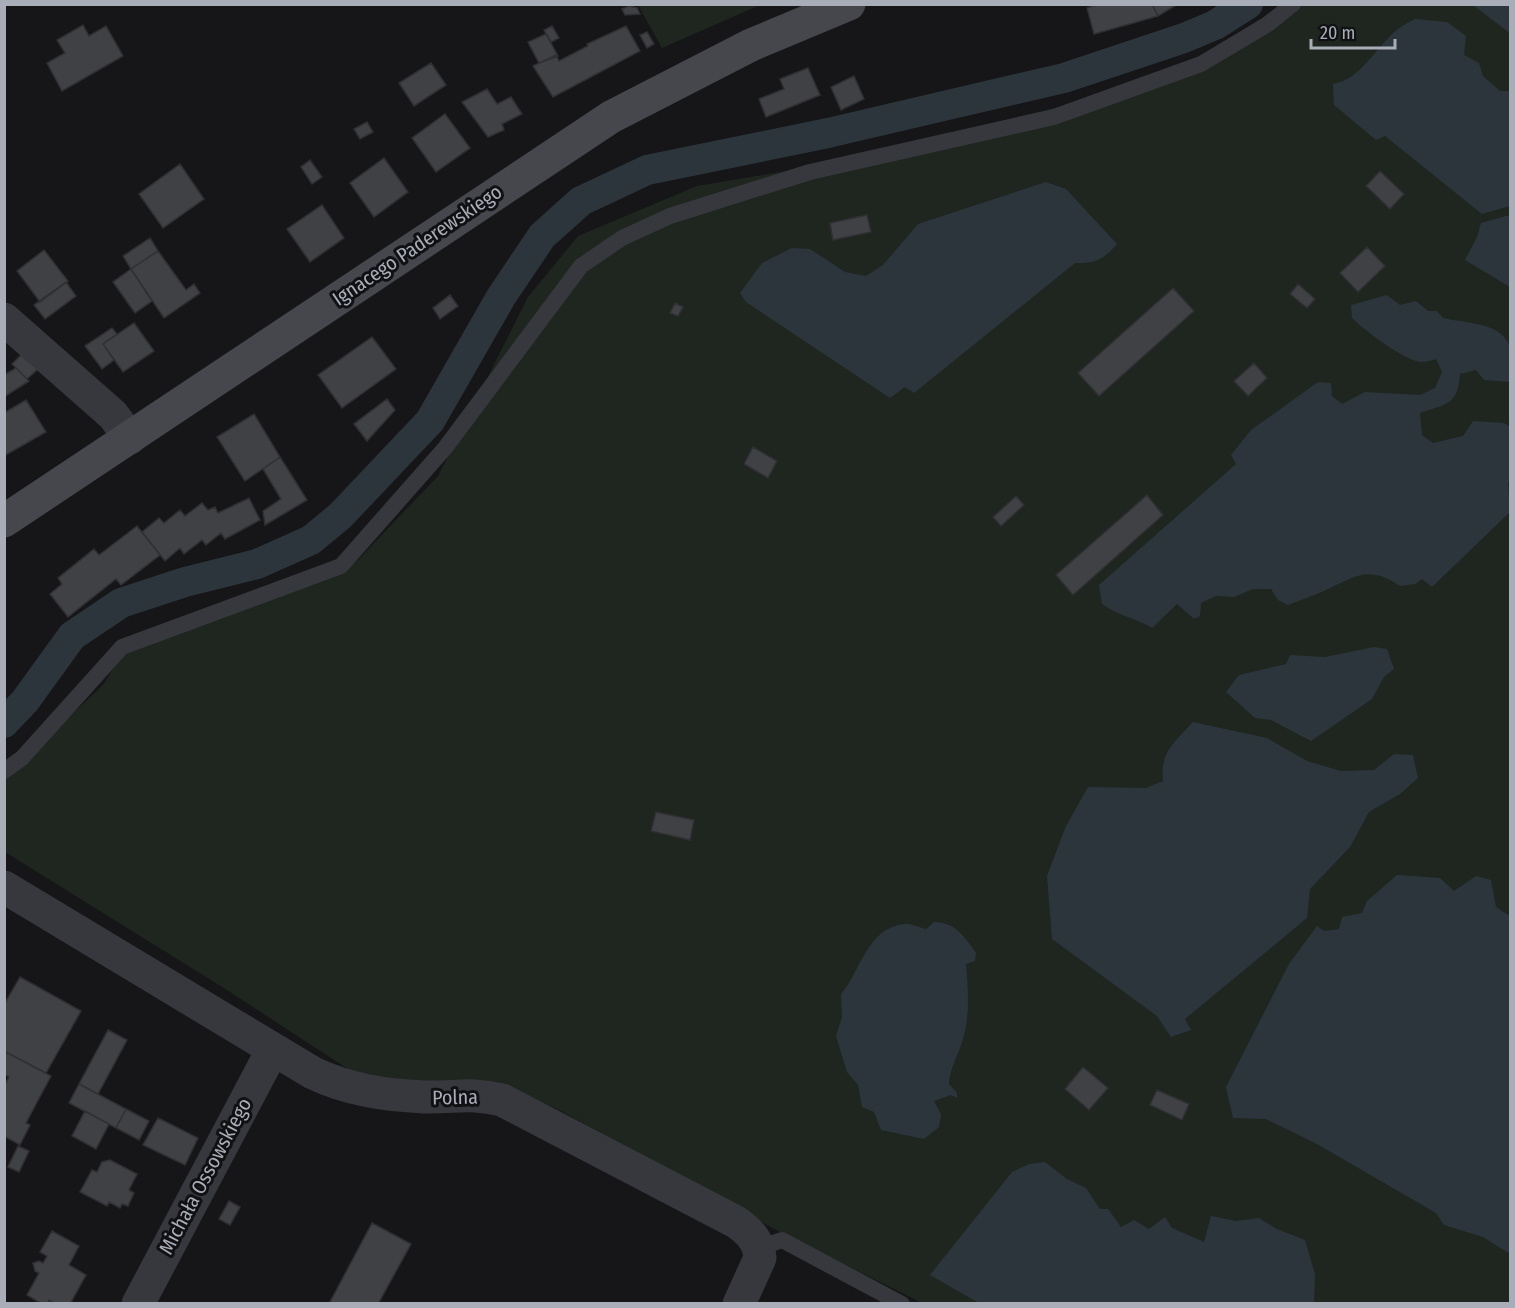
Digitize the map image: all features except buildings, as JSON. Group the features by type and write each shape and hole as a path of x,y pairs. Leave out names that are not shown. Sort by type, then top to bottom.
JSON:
{"main road":[{"name":"Ignacego Paderewskiego","path":"4,521 611,117 751,45 849,4"}],"street":[{"path":"4,319 113,416 130,438"},
{"name":"Polna","path":"4,887 313,1073 342,1086 370,1092 426,1097 478,1094 502,1100 736,1222 749,1231 759,1248"},
{"name":"Michała Ossowskiego","path":"138,1304 273,1049"},
{"path":"739,1304 756,1270 760,1258 759,1248"}],"lane":[{"path":"4,771 22,758 122,647 341,566 445,448 581,266 622,238 670,216 810,172 1054,117 1201,64 1268,24 1293,4"},
{"path":"759,1248 782,1240 902,1304"}],"shaded area":[{"path":"638,5 760,5 662,48"},
{"path":"1281,5 1510,5 1510,1303 922,1303 776,1230 561,1111 505,1085 425,1089 357,1075 227,990 5,852 4,778 103,685 129,643 355,563 438,476 528,297 578,236 697,186 816,166 1072,104 1178,67 1218,47"},
{"path":"1473,5 1510,5 1510,33 1507,31"},
{"path":"1415,19 1447,22 1466,36 1464,55 1479,63 1483,76 1500,91 1510,91 1510,206 1482,214 1385,136 1376,140 1334,105 1333,84 1343,81 1361,69 1390,36"},
{"path":"1046,182 1066,189 1117,244 1099,259 1088,263 1075,263 914,393 905,387 890,398 746,302 740,293 762,263 792,248 810,249 845,272 866,276 883,265 918,224"},
{"path":"1510,215 1510,287 1465,260 1477,237 1481,223"},
{"path":"1387,295 1400,305 1416,301 1428,311 1437,311 1443,318 1490,328 1505,337 1511,358 1510,382 1484,380 1476,370 1460,374 1456,392 1449,402 1420,413 1422,435 1433,443 1463,436 1473,421 1504,423 1510,427 1510,482 1508,482 1510,512 1432,587 1422,579 1415,584 1400,586 1379,576 1361,575 1288,605 1278,600 1271,589 1253,589 1234,597 1216,596 1201,603 1200,616 1194,619 1177,604 1152,628 1102,604 1099,585 1236,464 1231,455 1251,430 1318,382 1331,383 1332,396 1342,404 1365,392 1420,395 1435,388 1442,372 1436,359 1421,362 1405,356 1375,337 1352,318 1351,305"},
{"path":"1374,647 1387,649 1394,669 1384,677 1372,699 1311,741 1271,720 1255,718 1226,692 1239,675 1286,664 1290,655 1325,657"},
{"path":"1193,722 1267,738 1307,761 1341,771 1374,770 1394,754 1413,755 1418,778 1400,794 1369,812 1350,847 1310,889 1307,918 1185,1019 1191,1030 1171,1037 1157,1016 1052,939 1047,876 1066,826 1088,787 1146,788 1163,781 1166,755 1174,742"},
{"path":"1397,875 1440,878 1454,891 1476,876 1491,880 1496,907 1510,916 1510,1254 1483,1237 1444,1225 1436,1213 1317,1144 1266,1119 1233,1118 1226,1087 1289,964 1317,926 1324,931 1339,929 1342,917 1362,913 1367,901"},
{"path":"934,922 953,927 976,953 975,961 966,964 968,1000 966,1027 949,1084 957,1093 957,1098 951,1095 934,1101 941,1114 939,1127 924,1139 881,1130 874,1112 862,1107 858,1085 847,1072 836,1036 842,1017 841,994 873,942 891,928 906,924 926,929"},
{"path":"1045,1162 1067,1179 1086,1188 1100,1209 1108,1209 1121,1227 1134,1220 1149,1229 1165,1217 1172,1228 1204,1242 1211,1216 1236,1221 1259,1218 1277,1229 1305,1240 1315,1274 1314,1303 979,1303 930,1275 1012,1172 1029,1164"}],"waterway":[{"path":"4,723 25,701 72,636 121,603 185,582 257,564 311,540 340,516 430,421 501,297 542,236 581,201 647,170 828,133 1064,78 1184,38 1215,25 1248,4"}]}
